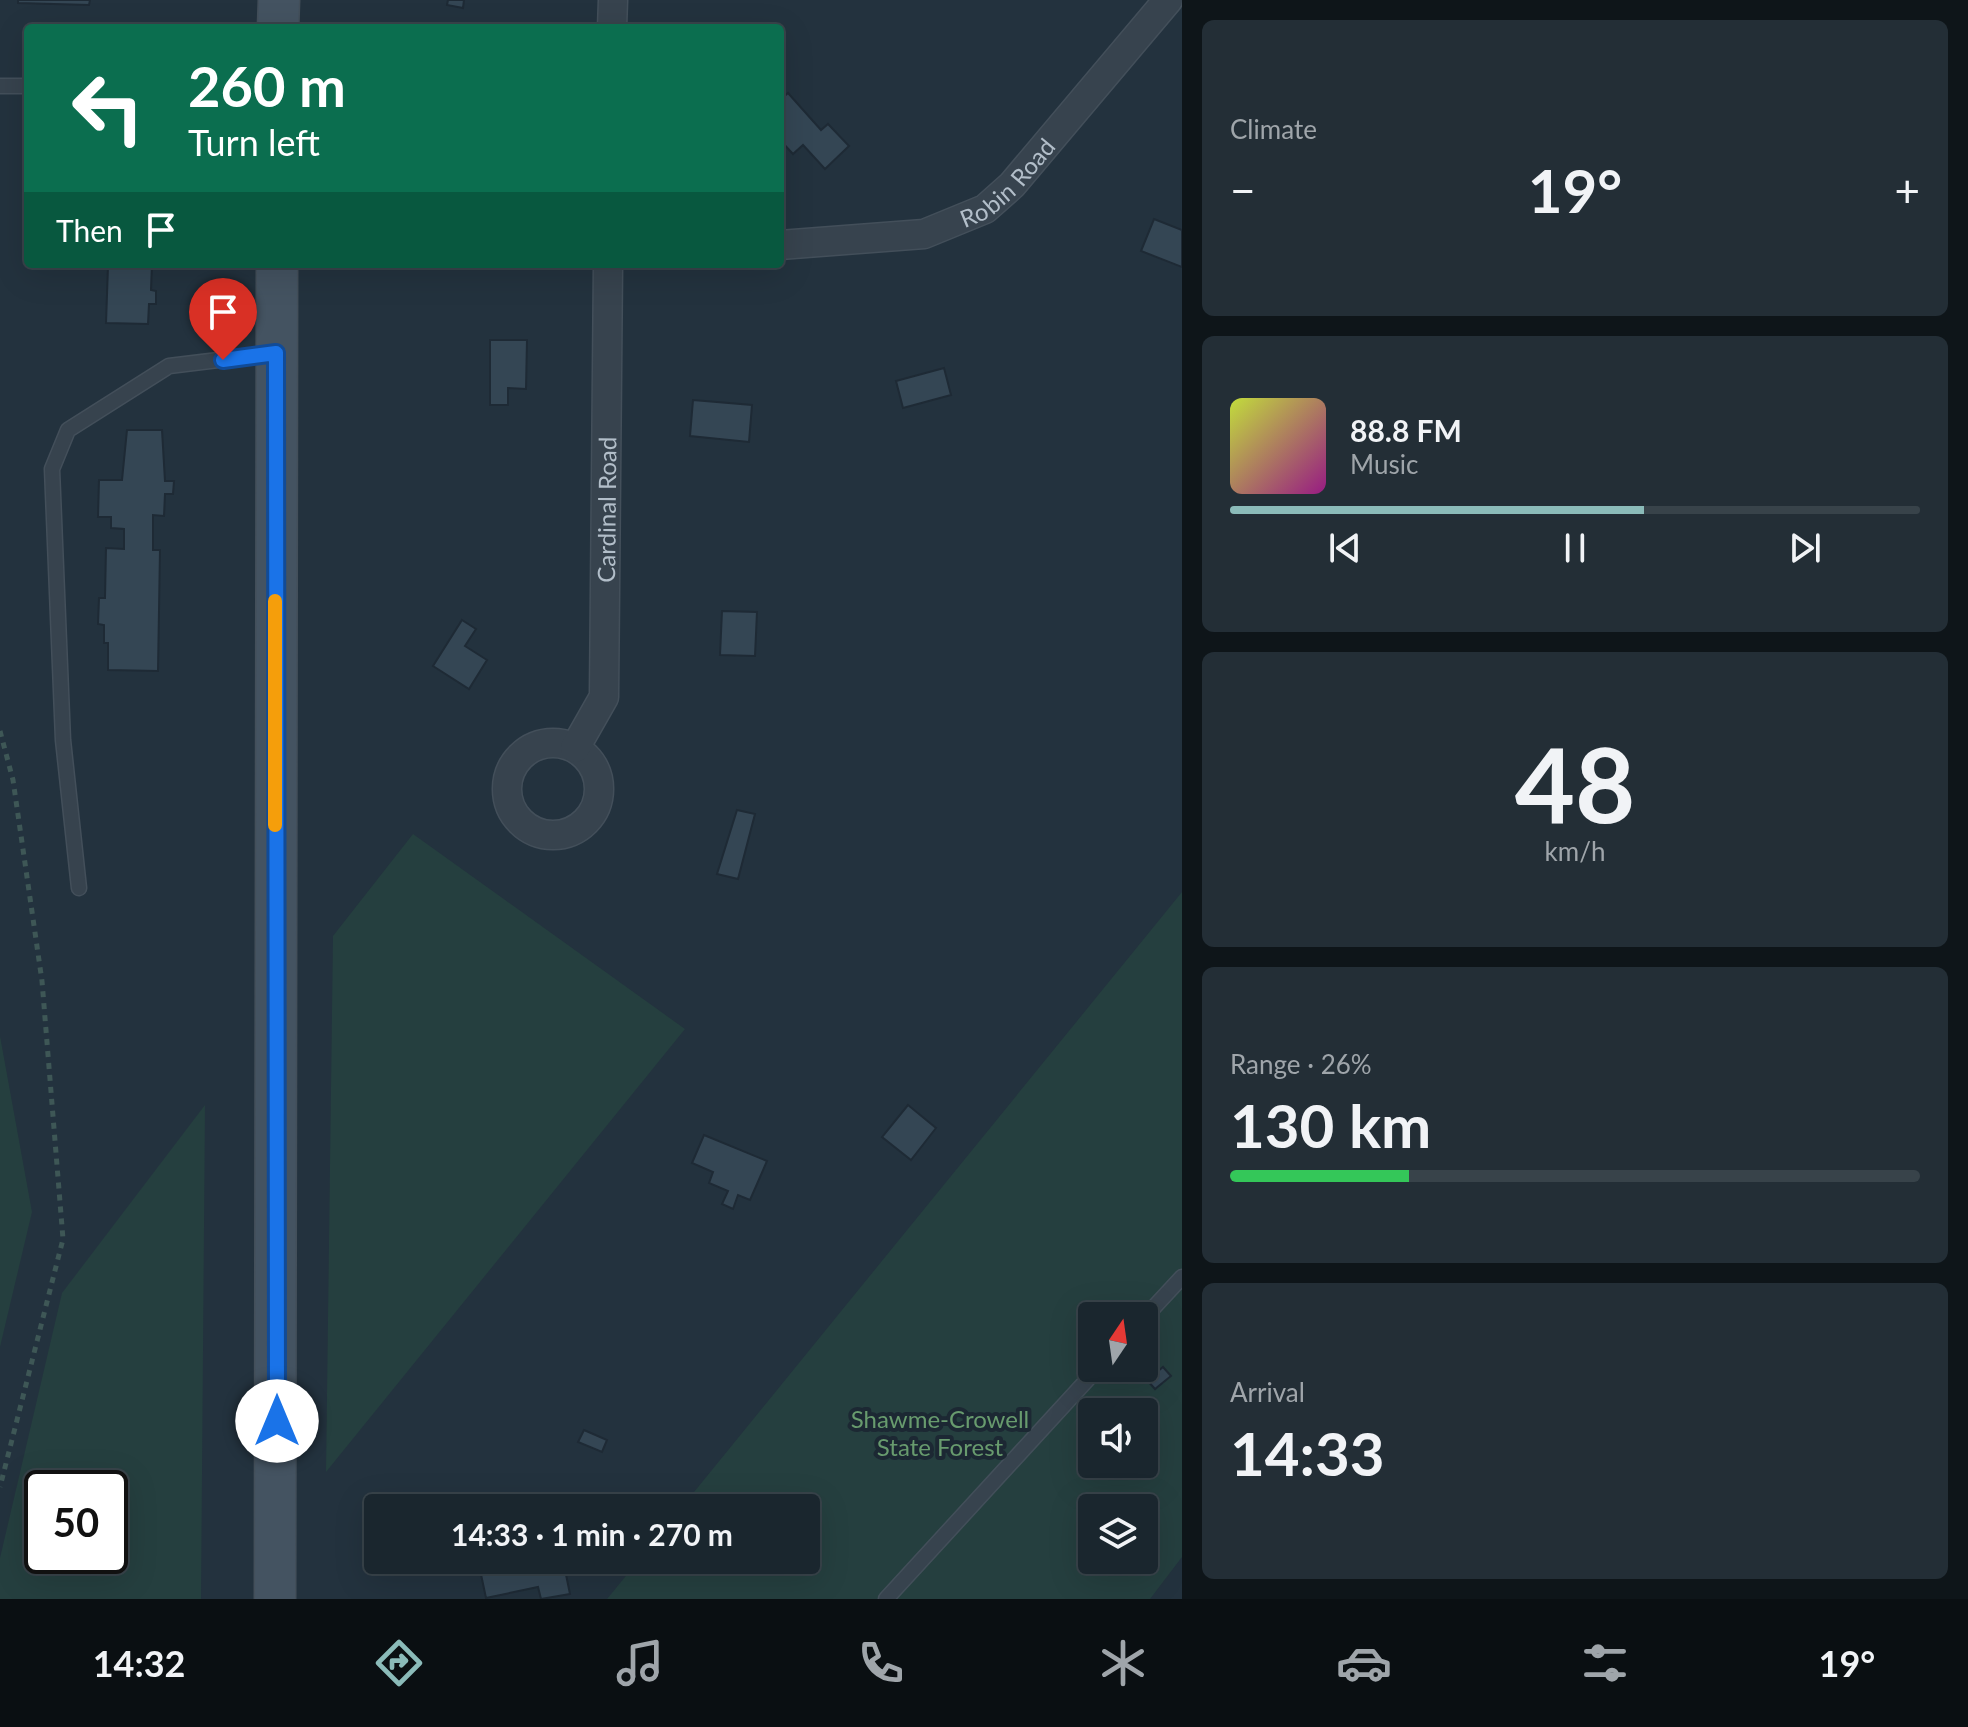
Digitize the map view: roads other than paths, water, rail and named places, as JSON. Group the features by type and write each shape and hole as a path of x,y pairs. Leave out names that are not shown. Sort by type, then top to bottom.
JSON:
{"main road":[{"path":"278,24 279,0"},
{"path":"275,1599 277,268"}],"street":[{"path":"612,24 613,0"},
{"name":"Robin Road","path":"784,245 924,234 985,209 1012,185 1168,0"},
{"name":"Cardinal Road","path":"575,748 604,697 608,268"}],"lane":[{"path":"0,86 24,86"},
{"path":"79,888 63,740 52,469 68,430 169,366 276,353"},
{"path":"1158,1303 1182,1277"},
{"path":"886,1599 1085,1382"}],"park label":[{"name":"Shawme-Crowell State Forest","path":"940,1432"}]}
